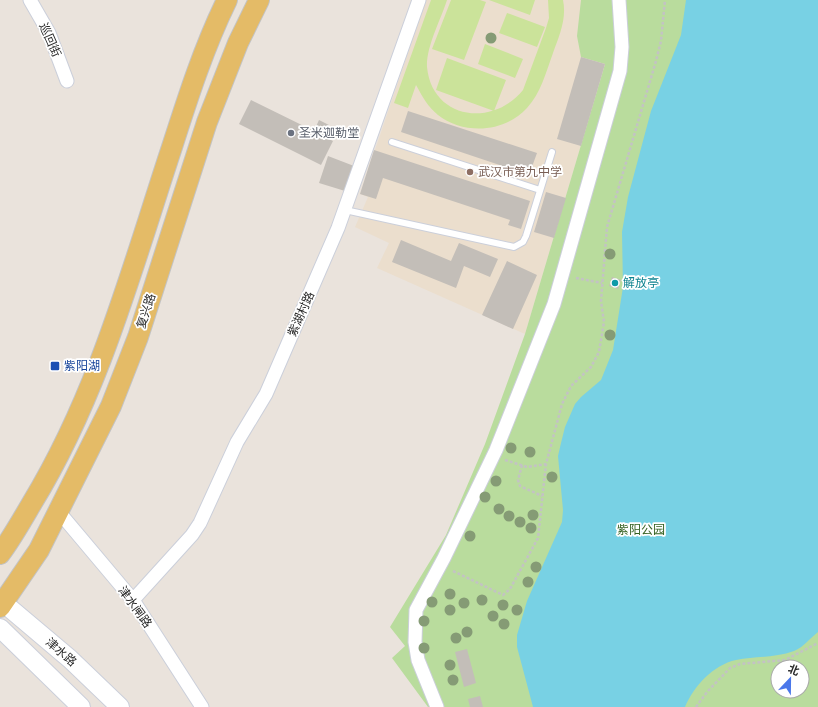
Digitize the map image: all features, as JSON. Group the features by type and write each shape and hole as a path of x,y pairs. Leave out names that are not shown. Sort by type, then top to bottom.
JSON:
{"main road":[{"path":"0,554 51,473 100,363 118,314 202,57 227,0"},
{"name":"复兴路","path":"1,603 39,550 111,406 140,330 207,122 233,55 259,0"},
{"name":"津水路","path":"1,603 70,659 120,707"},
{"name":"津水路","path":"0,628 81,707"}],"street":[{"name":"巡回街","path":"30,0 49,33 68,80"},
{"name":"紫湖村路","path":"133,600 192,535 206,512 237,442 266,394 345,210 419,0"},
{"path":"437,707 418,660 414,620 419,603 441,564 493,457 554,304 620,71 622,47 619,0"},
{"name":"津水闸路","path":"59,512 133,600 202,707"}],"lane":[{"path":"392,142 540,190"},
{"path":"345,210 514,247 523,242 526,236 552,152"}],"path":[{"path":"441,564 499,594 507,593 538,538 546,464 567,392 591,367 599,352 604,322 601,301 603,257 611,210 656,61 661,41 665,0"},
{"path":"561,276 602,283"},
{"path":"493,457 522,466 531,467 546,464"},
{"path":"522,466 518,480 520,486 542,496"},
{"path":"696,707 707,692 730,668 740,664 785,660 818,643"}],"shaded area":[{"name":"武汉市第九中学","path":"426,0 581,0 581,8 605,64 525,334 377,268 389,243 355,227 368,197 360,194"}],"green space":[{"path":"431,0 447,0 434,33 427,59 427,67 431,84 440,98 451,107 465,112 480,113 496,110 510,102 523,90 549,18 548,0 563,0 564,14 562,27 543,82 532,102 518,116 496,126 472,128 460,126 448,121 434,112 416,85 408,108 394,103"},
{"path":"451,0 480,0 486,2 464,60 432,49"},
{"path":"489,0 535,0 530,15"},
{"name":"紫阳公园","path":"581,0 818,0 818,707 428,707 392,658 405,646 390,627 446,535 485,444 525,334 605,64 581,57 577,36"},
{"path":"507,13 545,27 537,47 499,33"},
{"path":"485,44 523,59 515,78 478,64"},
{"path":"447,58 506,80 494,111 436,90"}],"water":[{"name":"紫阳公园","path":"686,0 818,0 818,632 804,645 794,651 780,655 736,660 720,666 699,684 685,707 533,707 517,647 517,635 527,601 562,522 563,510 558,456 565,427 575,404 601,380 613,350 623,287 622,232 628,197 651,111 681,35"}],"building":[{"path":"581,57 605,64 581,146 557,139"},
{"name":"圣米迦勒堂","path":"251,100 314,131 319,120 329,125 323,136 333,141 321,165 239,124"},
{"path":"408,111 537,153 529,175 401,132"},
{"path":"374,150 530,201 521,229 508,225 510,220 383,178 376,199 360,194"},
{"name":"圣米迦勒堂","path":"328,156 354,166 345,191 319,183"},
{"path":"546,192 566,198 554,238 534,232"},
{"path":"401,240 451,261 459,243 498,259 490,277 464,266 456,288 392,262"},
{"path":"507,261 537,275 513,329 482,315"},
{"name":"解放亭","path":"612,277 621,280 618,289 609,286"},
{"path":"467,649 476,683 464,687 455,652"},
{"path":"480,696 483,707 470,707 468,699"}],"place":[{"name":"圣米迦勒堂","path":"291,133"},
{"name":"武汉市第九中学","path":"470,172"},
{"name":"解放亭","path":"615,283"},
{"name":"紫阳湖","path":"55,366"}]}
